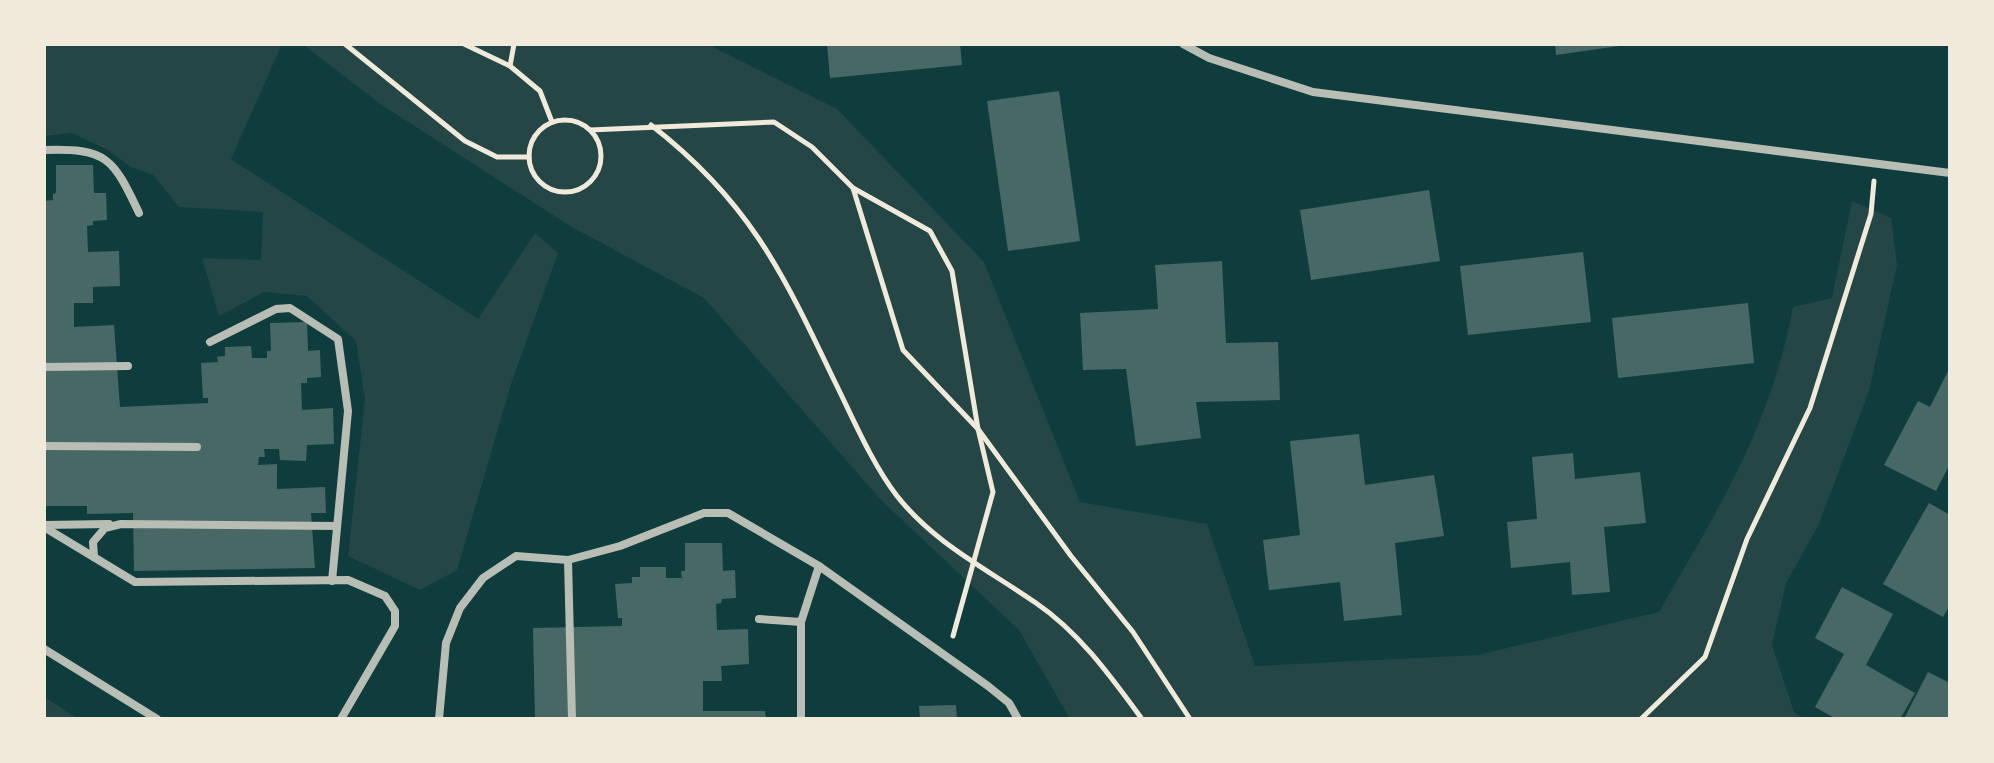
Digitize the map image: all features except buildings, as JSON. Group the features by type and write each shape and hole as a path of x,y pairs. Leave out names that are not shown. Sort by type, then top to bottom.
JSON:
{"street":[{"path":"1183,44 1209,58 1313,92 1950,173"},
{"path":"44,150 83,149 118,169 139,213"},
{"path":"210,342 276,309 290,308 338,339 348,411 332,581"},
{"path":"44,367 128,366"},
{"path":"44,446 197,447"},
{"path":"439,719 446,643 460,608 483,578 516,556 568,560 620,546 704,513 728,513 819,566 1009,703 1018,719"},
{"path":"94,557 93,542 105,528 121,524"},
{"path":"44,526 337,526"},
{"path":"44,526 135,582 332,581 366,586 385,596 395,611 395,626 341,719"},
{"path":"568,560 572,719"},
{"path":"801,719 801,622 819,566"},
{"path":"759,619 801,622"},
{"path":"44,649 157,719"}],"path":[{"path":"345,44 465,141 497,157 529,157"},
{"path":"464,44 510,66 540,91 552,122"},
{"path":"510,66 514,44"},
{"path":"590,130 601,150 601,162 590,183 569,193 546,187 531,169 529,157 535,136 552,122 572,121 590,130 774,122 812,147 853,188 930,231 952,271 978,429 993,492 945,656"},
{"path":"651,125 704,168 749,222 786,280 845,402 894,492 921,525 974,564 1038,604 1091,652 1142,719"},
{"path":"1641,719 1705,657 1747,539 1810,408 1871,214 1876,164"},
{"path":"853,188 903,350 978,429 1071,556 1133,632 1190,719"}],"shaded area":[{"path":"44,44 282,44 231,159 478,319 535,233 558,253 511,384 457,570 420,590 348,556 365,399 356,341 307,296 264,292 219,316 202,258 261,260 263,212 179,207 153,175 131,167 108,150 72,133 44,136"},
{"path":"302,44 707,44 837,109 984,262 1080,502 1207,524 1255,666 1478,655 1659,612 1740,466 1771,390 1793,307 1832,298 1852,201 1891,218 1897,265 1869,391 1818,526 1786,583 1772,645 1794,712 1805,719 1070,719 1019,630 881,500 704,298 570,226 382,105"},
{"path":"44,697 78,719 44,719"}]}
